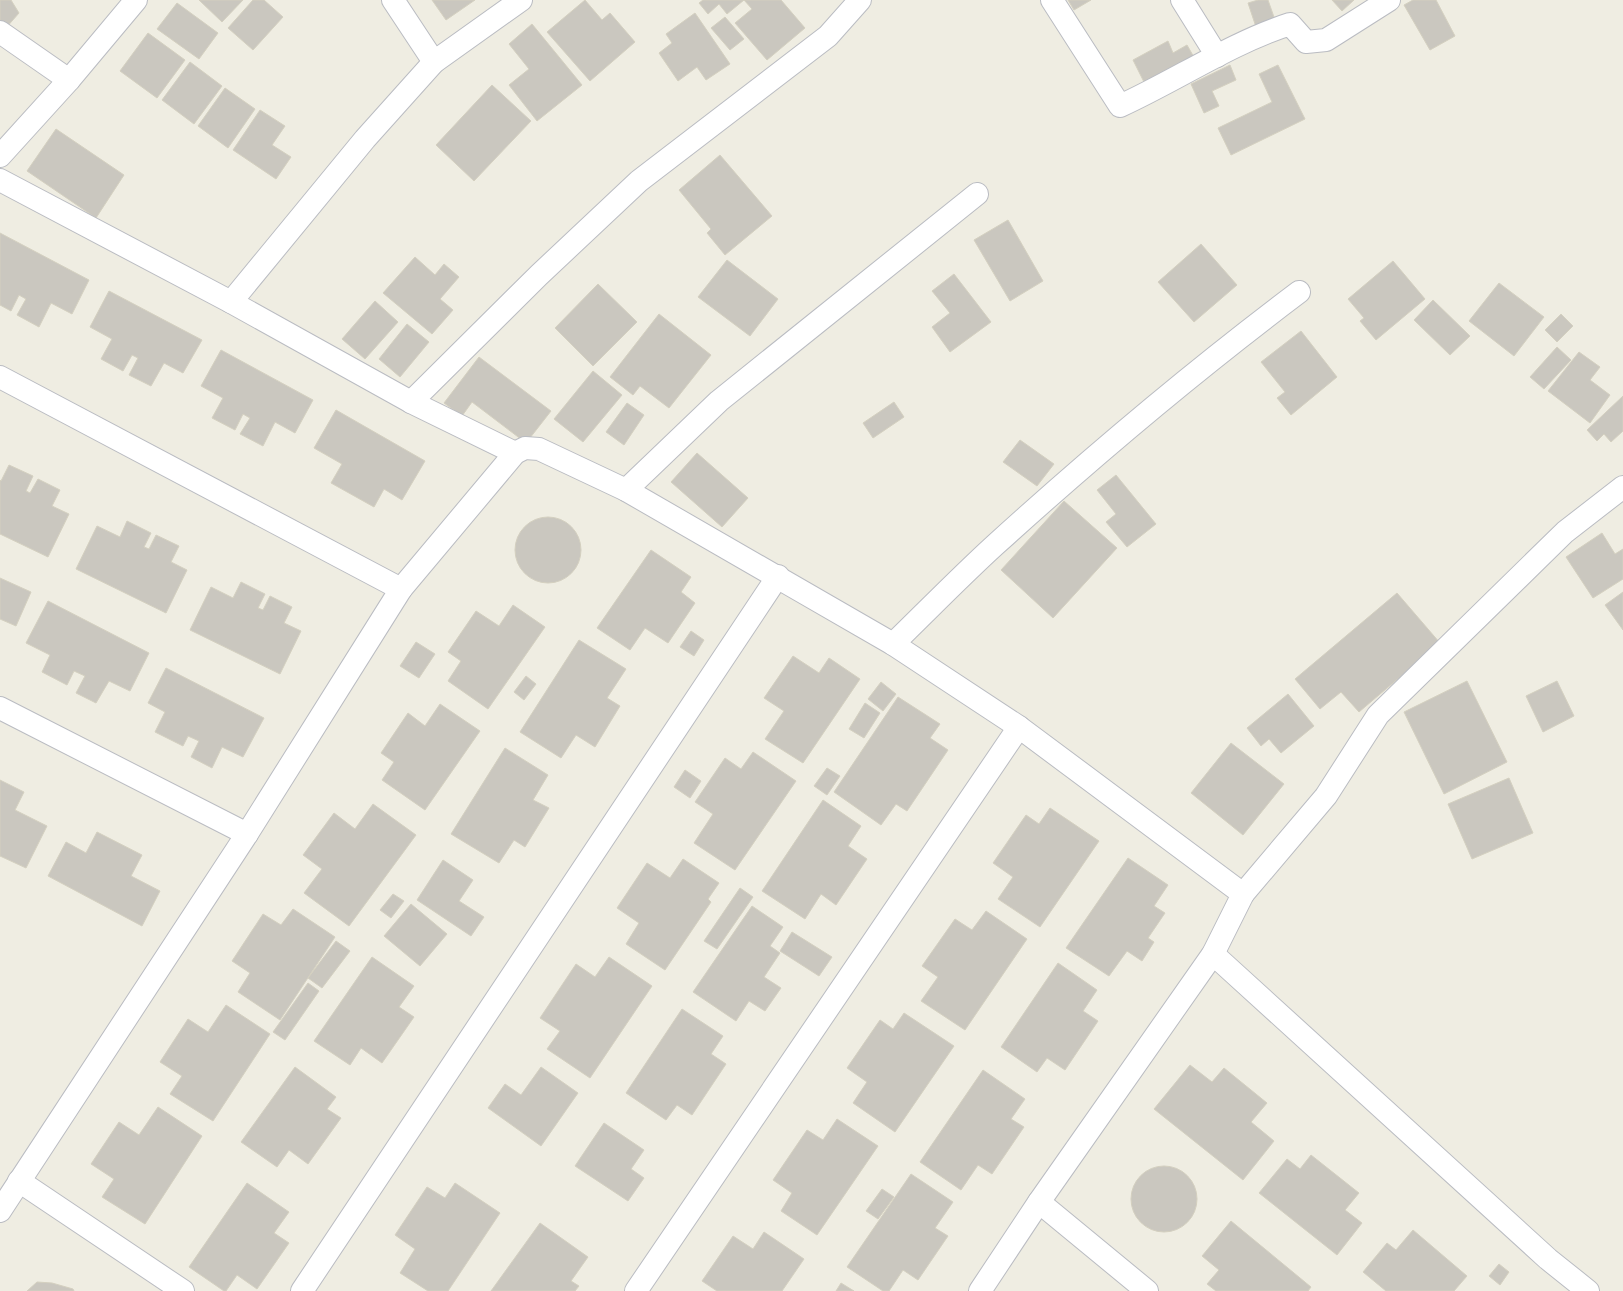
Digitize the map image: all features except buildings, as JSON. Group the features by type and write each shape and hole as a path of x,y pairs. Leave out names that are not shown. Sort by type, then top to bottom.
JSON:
{"street":[{"path":"0,156 69,80 136,0"},
{"path":"393,0 434,62"},
{"path":"231,302 365,139 434,62 521,0"},
{"path":"412,402 539,275 639,181 828,36 860,0"},
{"path":"1052,0 1120,106 1162,86 1264,32 1290,24 1306,42 1326,40 1390,0"},
{"path":"1182,0 1217,56"},
{"path":"0,32 69,80"},
{"path":"0,180 231,302 412,402 514,453"},
{"path":"626,490 719,401 977,194"},
{"path":"893,644 995,546 1102,452 1222,350 1299,292"},
{"path":"0,377 401,589"},
{"path":"0,1211 247,834 401,589 514,453 525,448 539,449 626,490 778,576 893,644 1019,727 1243,894"},
{"path":"980,1291 1039,1202 1213,954 1243,894 1326,796 1378,715 1565,532 1623,487"},
{"path":"302,1291 778,576"},
{"path":"0,708 247,834"},
{"path":"636,1291 1019,727"},
{"path":"1213,954 1548,1259 1588,1291"},
{"path":"19,1181 183,1291"},
{"path":"1039,1202 1147,1291"}]}
